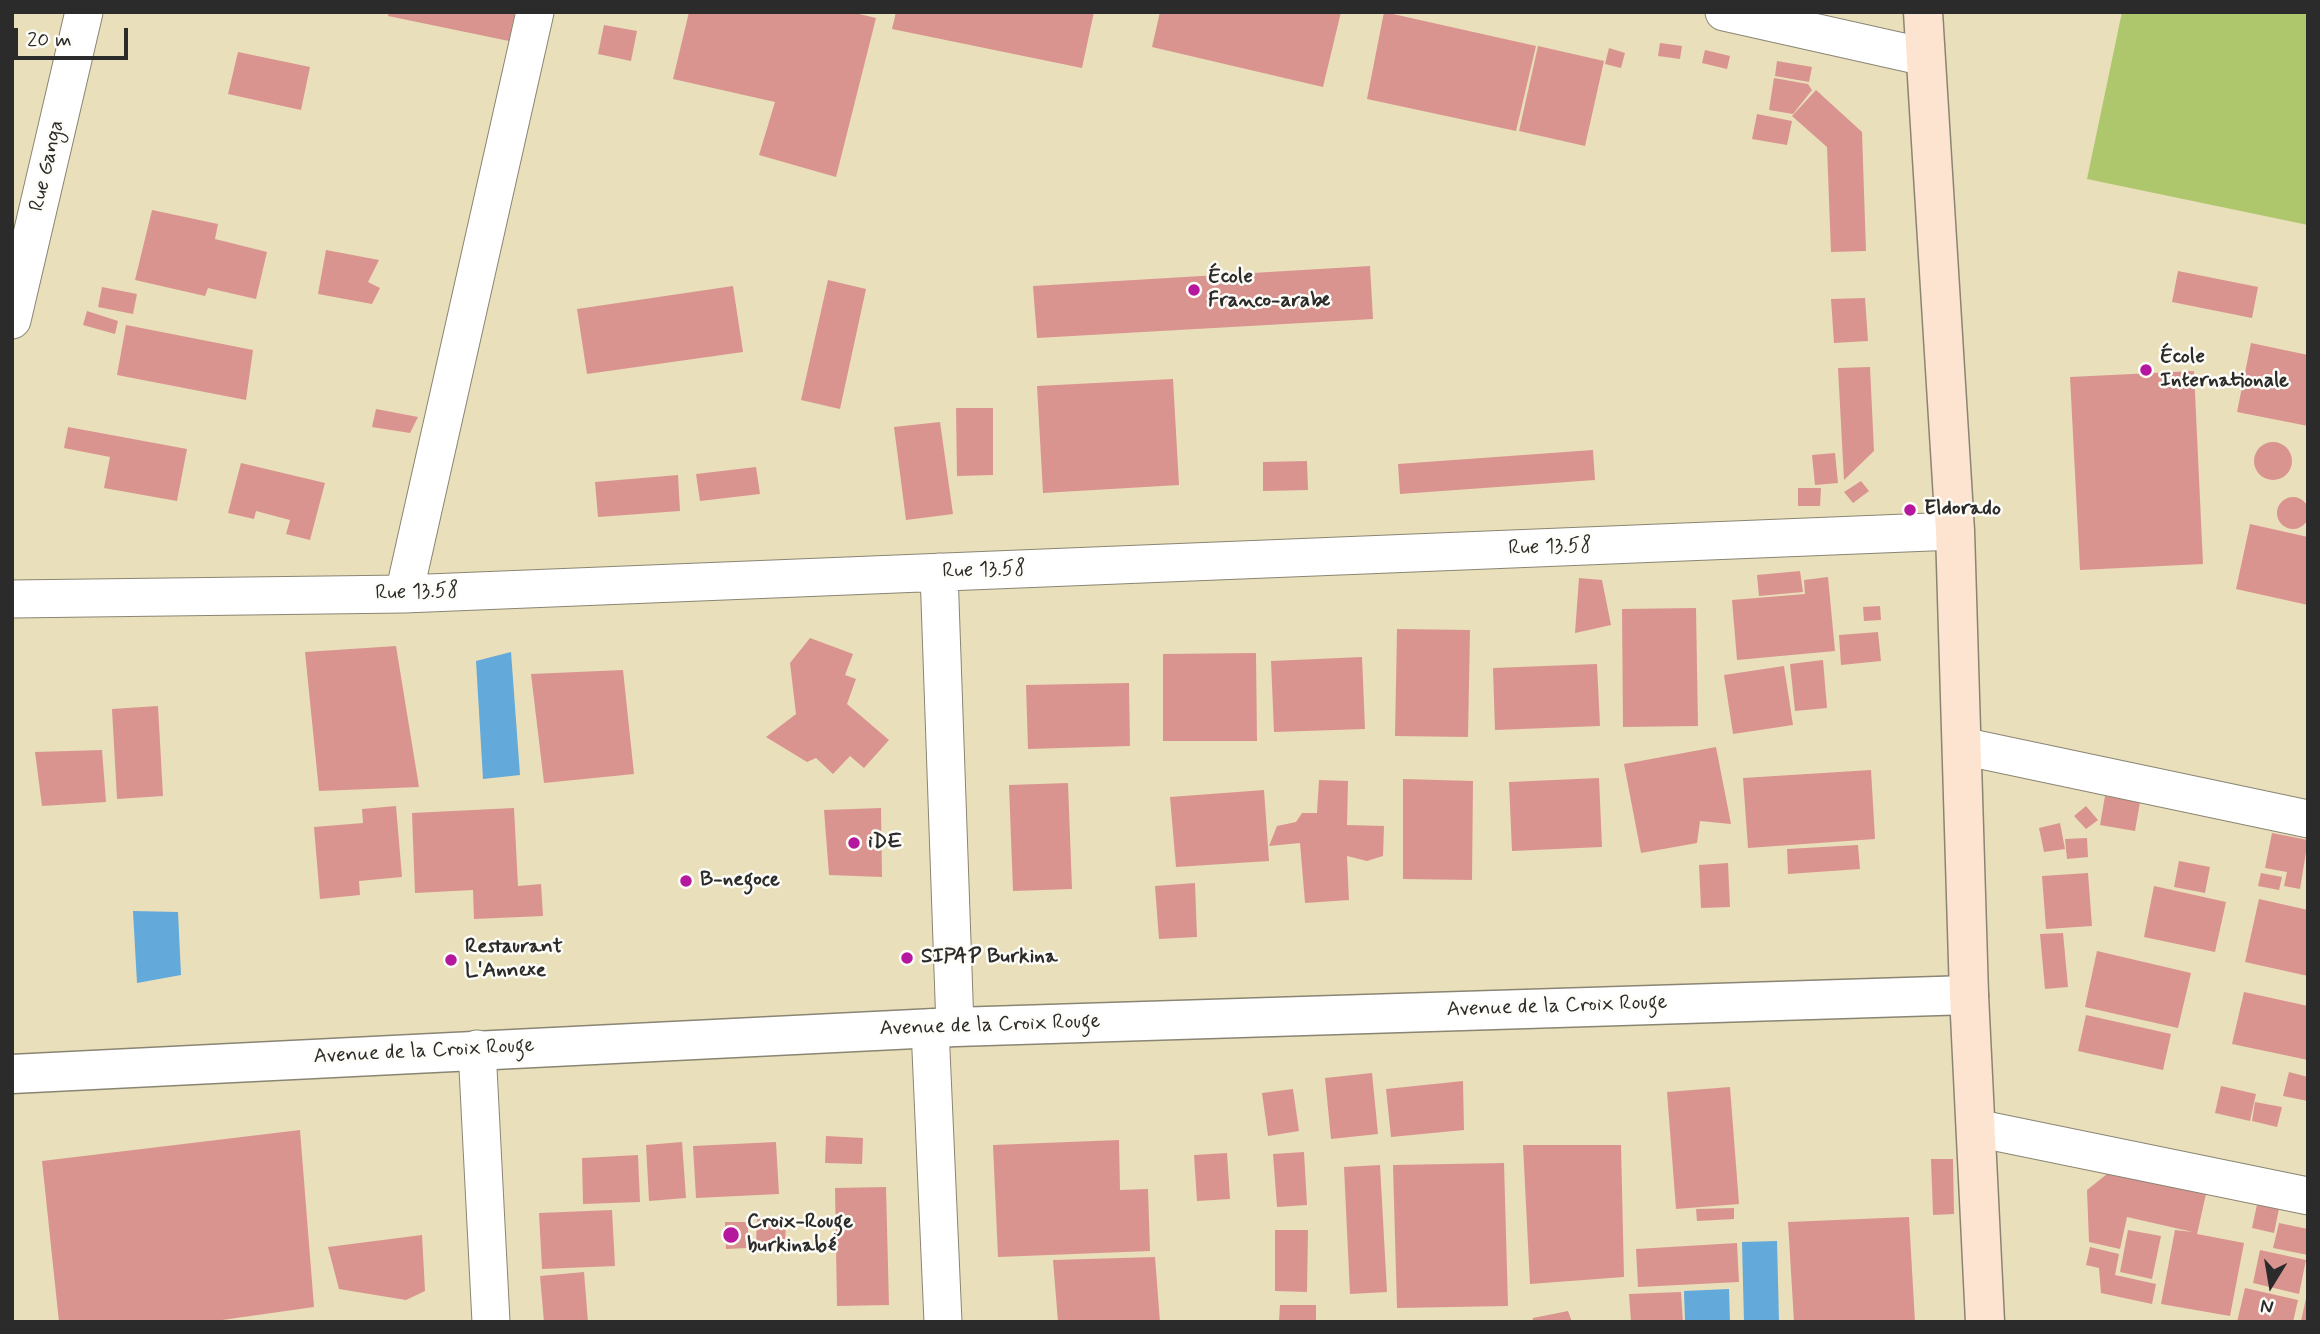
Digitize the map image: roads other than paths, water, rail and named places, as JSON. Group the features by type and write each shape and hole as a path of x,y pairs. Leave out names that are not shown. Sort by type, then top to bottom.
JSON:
{"main road":[{"path":"1923,12 1955,531 1969,995 1985,1322"}],"street":[{"name":"Rue Ganga","path":"12,320 84,12"},
{"path":"404,594 535,12"},
{"path":"1724,12 1925,57"},
{"name":"Rue 13.58","path":"12,600 404,594 1955,531"},
{"path":"939,572 943,1322"},
{"path":"1962,746 2308,819"},
{"name":"Avenue de la Croix Rouge","path":"12,1074 943,1027 1969,995"},
{"path":"477,1049 491,1322"},
{"path":"1976,1128 2308,1196"}],"water":[{"path":"511,652 520,775 483,779 476,661"},
{"path":"133,911 178,912 181,975 137,983"},
{"path":"1777,1241 1779,1322 1744,1322 1742,1242"},
{"path":"1729,1289 1730,1322 1685,1322 1684,1291"}],"place":[{"name":"École Franco-arabe","path":"1194,290"},
{"name":"École Internationale","path":"2146,370"},
{"name":"Eldorado","path":"1910,510"},
{"name":"iDE","path":"854,843"},
{"name":"B-negoce","path":"686,881"},
{"name":"SIPAP Burkina","path":"907,958"},
{"name":"Restaurant L'Annexe","path":"451,960"},
{"name":"Croix-Rouge burkinabé","path":"731,1235"}]}
